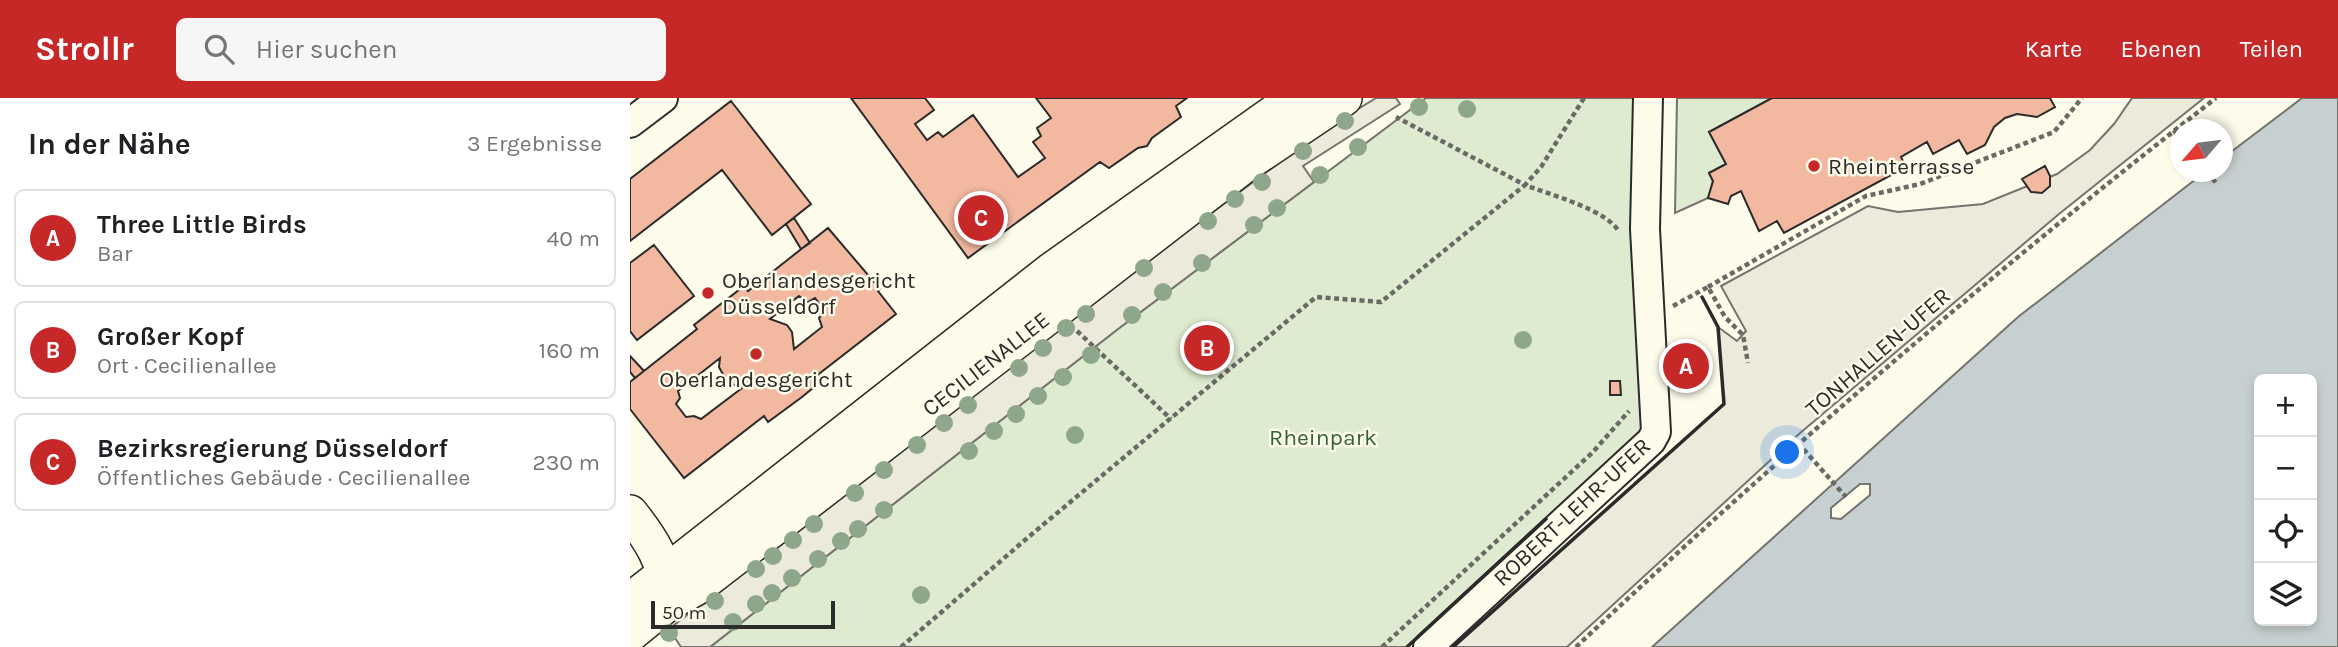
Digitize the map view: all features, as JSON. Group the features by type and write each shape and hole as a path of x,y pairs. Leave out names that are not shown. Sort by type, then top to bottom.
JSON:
{"main road":[{"name":"CECILIENALLEE","path":"630,634 666,588 712,539 1052,270 1295,98"},
{"name":"CECILIENALLEE","path":"666,588 696,587 1247,163 1345,98"},
{"path":"630,513 652,540 666,588 642,606 630,601"},
{"path":"652,540 712,539"}],"street":[{"path":"630,123 663,98"},
{"name":"ROBERT-LEHR-UFER","path":"1428,647 1651,441 1656,432 1645,229 1648,98"}],"path":[{"path":"901,647 1317,297 1381,302 1525,185 1541,167 1584,98"},
{"path":"1651,324 1667,309 1866,197 1920,184 2054,132 2082,98"},
{"name":"TONHALLEN-UFER","path":"2189,119 2216,98"},
{"path":"1396,117 1525,185 1601,215 1619,231 1620,244"},
{"name":"TONHALLEN-UFER","path":"1576,647 1798,443 1942,318 2170,134"},
{"path":"1708,287 1725,317 1743,335 1748,363"},
{"path":"1070,323 1171,419"},
{"path":"1382,647 1593,452 1630,411 1629,397"},
{"path":"1798,443 1846,497"}],"green space":[{"name":"Rheinpark","path":"1426,98 1633,98 1638,330 1644,431 1407,647 710,647 1118,329"},
{"path":"1677,98 1772,98 1709,132 1726,164 1709,173 1713,181 1708,198 1675,213"}],"shaded area":[{"path":"1376,98 1396,98 1400,104 1303,166 1314,182 1118,329 710,647 681,647 669,629 1117,283 1318,134"},
{"path":"2132,98 2204,98 2178,119 2170,119 2170,125 2059,214 1799,434 1567,647 1453,647 1724,404 1718,327 1737,341 1746,331 1721,286 1868,206 1898,212 1983,204 2057,174 2090,150 2114,124"},
{"path":"2302,98 2338,98 2338,647 1652,647 2018,317 2192,182 2233,182 2233,150"}],"pier":[{"path":"1860,484 1870,484 1870,495 1841,519 1831,518 1831,508"}],"building":[{"path":"851,98 925,98 934,110 915,124 927,140 938,132 943,137 973,115 1018,177 1045,158 1033,142 1041,136 1037,128 1051,118 1036,98 1187,98 1176,106 1181,117 1152,138 1147,146 1138,148 1109,168 1100,162 968,258"},
{"name":"Rheinterrasse","path":"1772,98 2050,98 2055,107 2037,117 2017,114 2005,118 1994,127 1985,145 1967,154 1959,140 1933,154 1927,142 1901,157 1906,167 1784,233 1777,221 1759,231 1741,191 1731,196 1728,204 1708,198 1713,181 1709,173 1726,164 1709,132"},
{"path":"731,101 811,204 772,235 722,170 630,241 630,179"},
{"path":"2045,166 2050,176 2050,186 2042,193 2031,192 2022,179"},
{"path":"794,218 810,243 801,249 786,224"},
{"name":"Oberlandesgericht","path":"828,228 880,289 878,291 896,314 815,377 819,383 802,397 768,422 764,416 684,478 630,409 630,382 697,329 694,325 744,286 748,291","holes":["799,296 808,302 815,298 825,311 819,318 822,327 794,349 792,332 787,325 770,319","720,358 719,367 727,382 742,388 701,419 686,417 676,404 680,398 678,391"]},
{"path":"654,245 694,296 637,340 630,331 630,263"},
{"path":"630,356 644,371 635,378 630,372"},
{"path":"1610,381 1620,381 1621,395 1610,395"}],"wall":[{"path":"1453,647 1724,404 1718,327 1702,297"},
{"path":"1407,647 1546,519"}],"place":[{"name":"Rheinterrasse","path":"1814,166"},
{"name":"Bezirksregierung Düsseldorf","path":"981,218"},
{"name":"Oberlandesgericht Düsseldorf","path":"708,293"},
{"name":"Großer Kopf","path":"1207,348"},
{"name":"Oberlandesgericht","path":"756,354"},
{"name":"Three Little Birds","path":"1686,366"}]}
